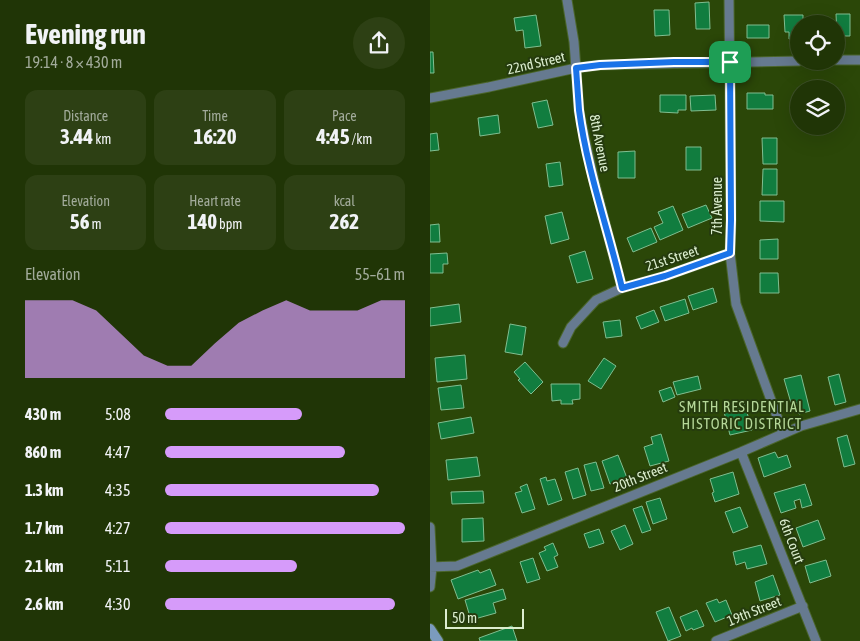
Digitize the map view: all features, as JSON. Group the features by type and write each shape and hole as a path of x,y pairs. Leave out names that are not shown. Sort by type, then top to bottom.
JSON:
{"main road":[{"path":"430,629 438,641"}],"street":[{"name":"8th Avenue","path":"567,0 574,42 580,111 587,149 622,288"},
{"name":"7th Avenue","path":"729,0 730,253 736,304 783,433"},
{"path":"845,60 860,60"},
{"name":"22nd Street","path":"430,98 576,68 609,65 790,61"},
{"name":"21st Street","path":"563,343 571,327 596,300 622,288 665,276 730,253"},
{"name":"20th Street","path":"431,567 458,566 741,452 783,433 824,418 860,409"},
{"name":"6th Court","path":"741,452 816,641"},
{"path":"430,527 430,587"},
{"name":"19th Street","path":"716,641 803,606"}],"building":[{"path":"709,2 710,29 696,29 695,3"},
{"path":"654,10 669,10 670,35 655,36"},
{"path":"850,14 850,36 845,36 845,15 836,15"},
{"path":"536,15 541,46 525,48 523,30 516,31 514,18"},
{"path":"784,15 790,15 790,39 789,32 785,32"},
{"path":"747,25 769,25 769,38 747,38"},
{"path":"430,52 433,52 434,73 430,73"},
{"path":"747,93 773,95 773,109 747,109"},
{"path":"660,95 686,95 686,110 678,110 678,113 660,112"},
{"path":"715,95 716,110 691,111 690,96"},
{"path":"547,100 553,125 538,128 532,103"},
{"path":"498,115 500,133 480,136 478,118"},
{"path":"437,133 439,150 430,151 430,134"},
{"path":"762,138 777,138 777,164 763,164"},
{"path":"686,147 701,147 701,170 686,170"},
{"path":"635,151 635,178 618,178 618,152"},
{"path":"560,162 563,185 549,187 546,164"},
{"path":"763,169 777,169 777,195 762,195"},
{"path":"760,201 784,201 784,222 760,221"},
{"path":"706,205 712,218 688,228 682,214"},
{"path":"673,206 683,230 660,240 654,227 663,223 658,212"},
{"path":"562,212 569,239 551,244 545,216"},
{"path":"439,224 440,242 430,242 430,225"},
{"path":"651,228 657,242 633,252 627,238"},
{"path":"778,239 778,259 760,259 760,240"},
{"path":"585,251 593,279 577,283 569,256"},
{"path":"447,253 448,264 443,264 443,273 430,273 430,254"},
{"path":"760,273 778,273 779,293 760,293"},
{"path":"713,288 717,302 693,310 688,296"},
{"path":"685,299 689,313 665,321 660,307"},
{"path":"459,304 461,322 430,326 430,308"},
{"path":"654,310 659,322 641,329 636,317"},
{"path":"620,320 622,336 606,338 603,322"},
{"path":"510,324 526,327 522,355 505,352"},
{"path":"465,355 467,379 437,382 435,358"},
{"path":"604,358 616,366 601,389 588,381"},
{"path":"525,362 543,382 531,394 518,380 520,379 514,372"},
{"path":"839,374 846,402 835,405 828,377"},
{"path":"801,375 810,411 799,414 796,402 791,403 784,379"},
{"path":"698,376 701,389 677,395 673,382"},
{"path":"551,384 580,384 580,399 572,400 573,404 561,404 561,400 552,401"},
{"path":"461,385 464,408 441,410 438,388"},
{"path":"671,387 675,397 663,402 659,391"},
{"path":"744,402 752,430 730,435 723,408"},
{"path":"471,417 474,433 441,439 438,423"},
{"path":"661,434 669,461 650,466 644,447 653,444 651,437"},
{"path":"847,435 855,464 844,467 837,438"},
{"path":"775,452 778,458 787,455 791,467 764,477 758,458"},
{"path":"618,455 627,478 610,484 602,461"},
{"path":"477,457 480,476 448,480 446,460"},
{"path":"596,462 604,488 591,491 584,465"},
{"path":"578,468 586,495 573,499 565,472"},
{"path":"733,472 739,494 715,502 710,479"},
{"path":"546,477 547,481 555,479 562,500 548,505 540,479"},
{"path":"527,484 535,509 522,513 515,493 522,491 520,487"},
{"path":"805,484 812,505 802,508 800,499 794,501 796,508 781,513 774,493"},
{"path":"483,491 484,503 452,504 451,492"},
{"path":"660,498 667,519 653,524 646,502"},
{"path":"642,506 651,530 642,533 633,509"},
{"path":"740,507 748,527 733,533 725,512"},
{"path":"483,518 484,541 462,542 462,519"},
{"path":"818,520 825,539 803,547 796,528"},
{"path":"625,525 633,544 620,550 611,531"},
{"path":"599,529 604,543 589,548 584,534"},
{"path":"553,543 558,555 554,557 558,567 547,571 539,553 546,550 544,547"},
{"path":"761,545 767,564 747,569 745,562 736,565 733,552"},
{"path":"533,558 540,579 527,583 520,562"},
{"path":"826,560 831,576 810,583 805,566"},
{"path":"490,569 496,585 458,599 451,580 478,570 480,573"},
{"path":"773,575 780,595 760,601 755,582"},
{"path":"503,589 506,599 493,603 496,613 471,620 465,600"},
{"path":"717,599 719,603 726,600 732,615 715,622 706,603"},
{"path":"669,607 681,636 668,641 656,612"},
{"path":"697,610 704,626 686,631 680,617"},
{"path":"512,626 517,641 480,641 479,638"}],"district":[{"name":"SMITH RESIDENTIAL HISTORIC DISTRICT","path":"742,416"}],"route":[{"path":"674,62 730,62 730,253 665,276 622,288 585,140 576,68 600,65 674,62"}]}
